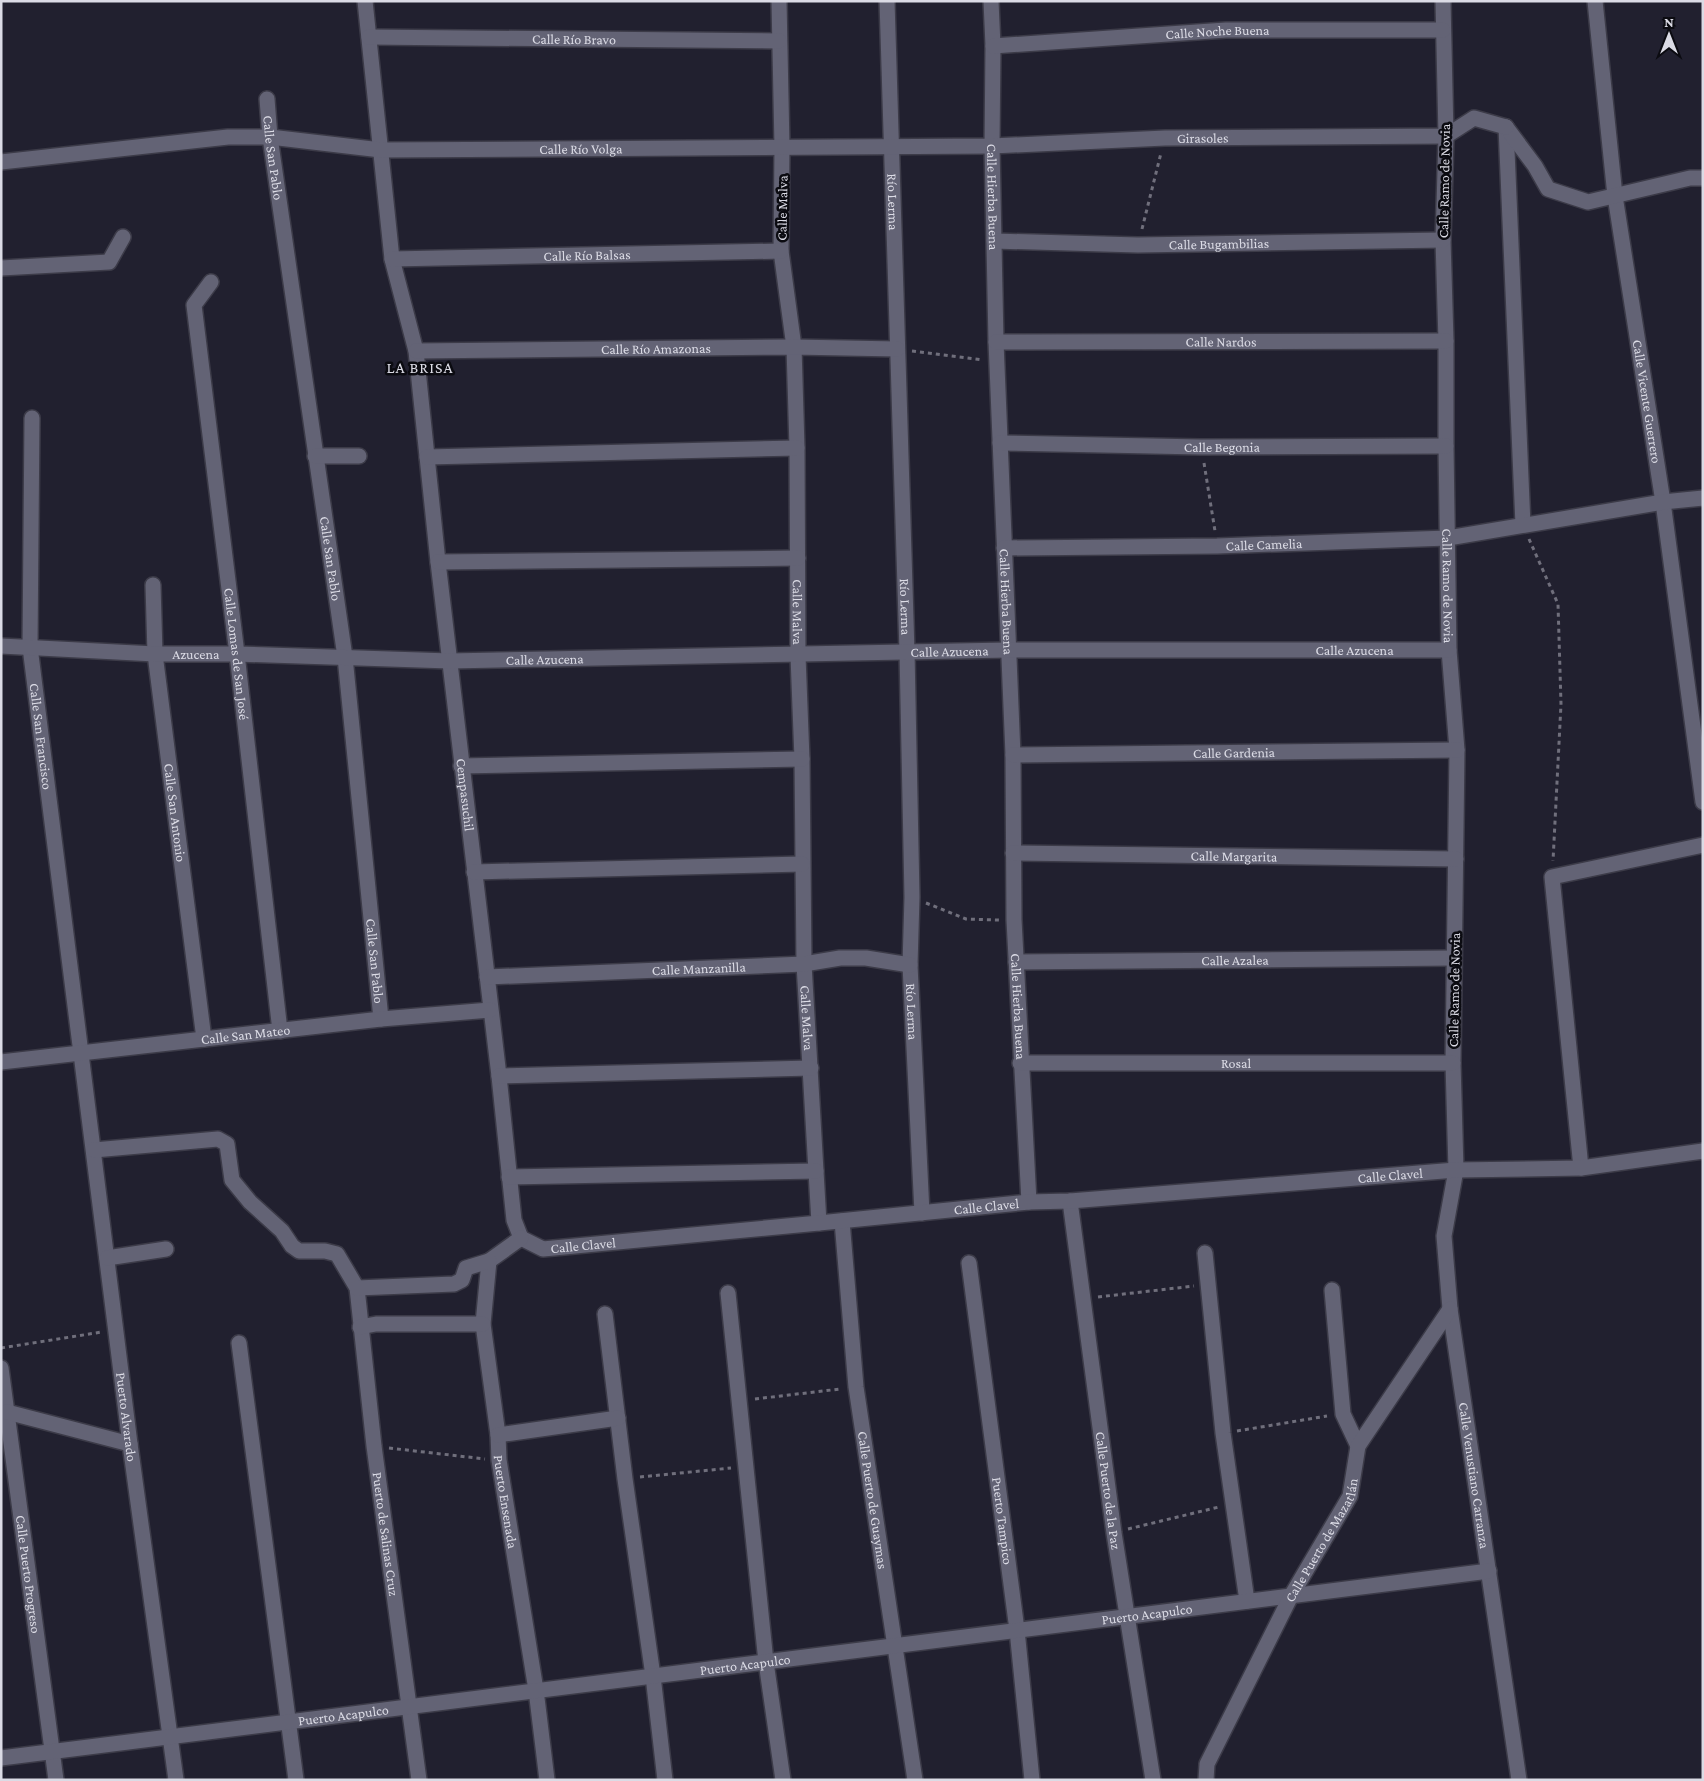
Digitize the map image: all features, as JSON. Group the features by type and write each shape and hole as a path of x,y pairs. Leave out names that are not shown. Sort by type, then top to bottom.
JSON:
{"street":[{"name":"Cempasuchil","path":"365,1 392,259 416,351 461,766 499,1076 514,1220 521,1238"},
{"name":"Calle Malva","path":"779,1 782,148 781,251 794,347 797,448 798,656 802,759 804,964 819,1223"},
{"name":"Río Lerma","path":"887,1 907,652 912,897 910,965 922,1213"},
{"name":"Calle Hierba Buena","path":"991,1 996,362 1013,755 1014,920 1020,1063 1029,1202"},
{"name":"Calle Ramo de Novia","path":"1443,1 1446,136 1443,240 1446,341 1449,650 1457,750 1453,1064 1456,1170"},
{"name":"Calle Vicente Guerrero","path":"1595,1 1615,196 1663,502 1703,802"},
{"name":"Calle Noche Buena","path":"993,46 1226,30 1443,30"},
{"name":"Calle Río Bravo","path":"368,37 780,41"},
{"name":"Calle San Pablo","path":"267,100 270,137 345,657 381,1019"},
{"path":"1446,136 1474,118 1506,127 1535,166 1548,189 1588,202 1690,178 1703,178"},
{"path":"1506,127 1524,525"},
{"name":"Girasoles","path":"892,146 992,146 1165,138 1446,136"},
{"name":"Calle Río Volga","path":"1,162 228,137 270,137 381,150 892,146"},
{"path":"1,268 110,262 123,237"},
{"name":"Calle Bugambilias","path":"994,241 1138,245 1443,240"},
{"name":"Calle Río Balsas","path":"392,259 781,251"},
{"name":"Calle Lomas de San José","path":"211,282 194,306 237,654 280,1031"},
{"name":"Calle Nardos","path":"996,342 1446,341"},
{"name":"Calle Río Amazonas","path":"416,351 794,347 897,348"},
{"name":"Calle San Francisco","path":"32,418 30,647 81,1053"},
{"name":"Calle Begonia","path":"1000,443 1201,447 1446,446"},
{"path":"427,457 797,448"},
{"path":"315,456 359,456"},
{"name":"Calle Camelia","path":"1004,548 1217,546 1448,538 1663,502 1703,498"},
{"path":"438,562 798,558"},
{"name":"Calle San Antonio","path":"153,585 155,654 204,1040"},
{"name":"Azucena","path":"1,646 155,654 237,654 450,661"},
{"name":"Calle Azucena","path":"450,661 798,656 1008,650 1449,650"},
{"name":"Calle Gardenia","path":"1013,755 1457,750"},
{"path":"461,766 802,759"},
{"path":"1581,1168 1552,877 1703,845"},
{"name":"Calle Margarita","path":"1013,853 1456,859"},
{"path":"474,872 802,864"},
{"name":"Calle Manzanilla","path":"487,977 804,964 840,958 866,958 910,965"},
{"name":"Calle Azalea","path":"1016,962 1454,958"},
{"name":"Calle San Mateo","path":"1,1062 381,1019 490,1010"},
{"name":"Puerto Alvarado","path":"81,1053 130,1444 176,1780"},
{"name":"Rosal","path":"1020,1063 1453,1064"},
{"path":"499,1076 811,1068"},
{"path":"94,1150 218,1139 227,1144 232,1180 250,1202 299,1251 325,1251 338,1254 357,1288 454,1284 462,1280 466,1268 489,1261 521,1238"},
{"name":"Calle Clavel","path":"521,1238 543,1249 1029,1202 1070,1201 1456,1170 1581,1168 1703,1151"},
{"name":"Calle Venustiano Carranza","path":"1456,1170 1444,1236 1450,1309 1519,1780"},
{"path":"509,1177 816,1171"},
{"name":"Calle Puerto de la Paz","path":"1070,1201 1114,1533 1152,1780"},
{"name":"Calle Puerto de Guaymas","path":"842,1221 856,1387 915,1780"},
{"path":"107,1258 166,1249"},
{"path":"1205,1253 1223,1433 1247,1601"},
{"name":"Puerto Ensenada","path":"489,1261 483,1324 498,1435 499,1460 536,1690 548,1780"},
{"name":"Puerto Tampico","path":"969,1263 1017,1630 1032,1780"},
{"name":"Puerto de Salinas Cruz","path":"357,1288 374,1446 419,1780"},
{"path":"1332,1290 1343,1414 1358,1446"},
{"path":"728,1293 766,1662 782,1780"},
{"name":"Calle Puerto de Mazatlán","path":"1206,1780 1207,1764 1291,1596 1350,1496 1358,1446 1450,1309"},
{"path":"605,1314 624,1479 653,1676 665,1780"},
{"path":"360,1327 376,1324 483,1324"},
{"path":"239,1343 296,1780"},
{"name":"Calle Puerto Progreso","path":"1,1368 56,1780"},
{"path":"7,1412 130,1444"},
{"path":"498,1435 618,1418"},
{"name":"Puerto Acapulco","path":"1,1758 1488,1571"}],"path":[{"path":"1138,245 1165,138"},
{"path":"897,348 996,362"},
{"path":"1201,447 1217,546"},
{"path":"1524,525 1558,604 1560,704 1552,877"},
{"path":"912,897 966,919 1014,920"},
{"path":"1084,1299 1207,1284"},
{"path":"1,1348 116,1330"},
{"path":"740,1400 856,1387"},
{"path":"1223,1433 1343,1414"},
{"path":"374,1446 499,1460"},
{"path":"624,1479 747,1467"},
{"path":"1114,1533 1232,1504"}],"district":[{"name":"LA BRISA","path":"420,367"}]}
